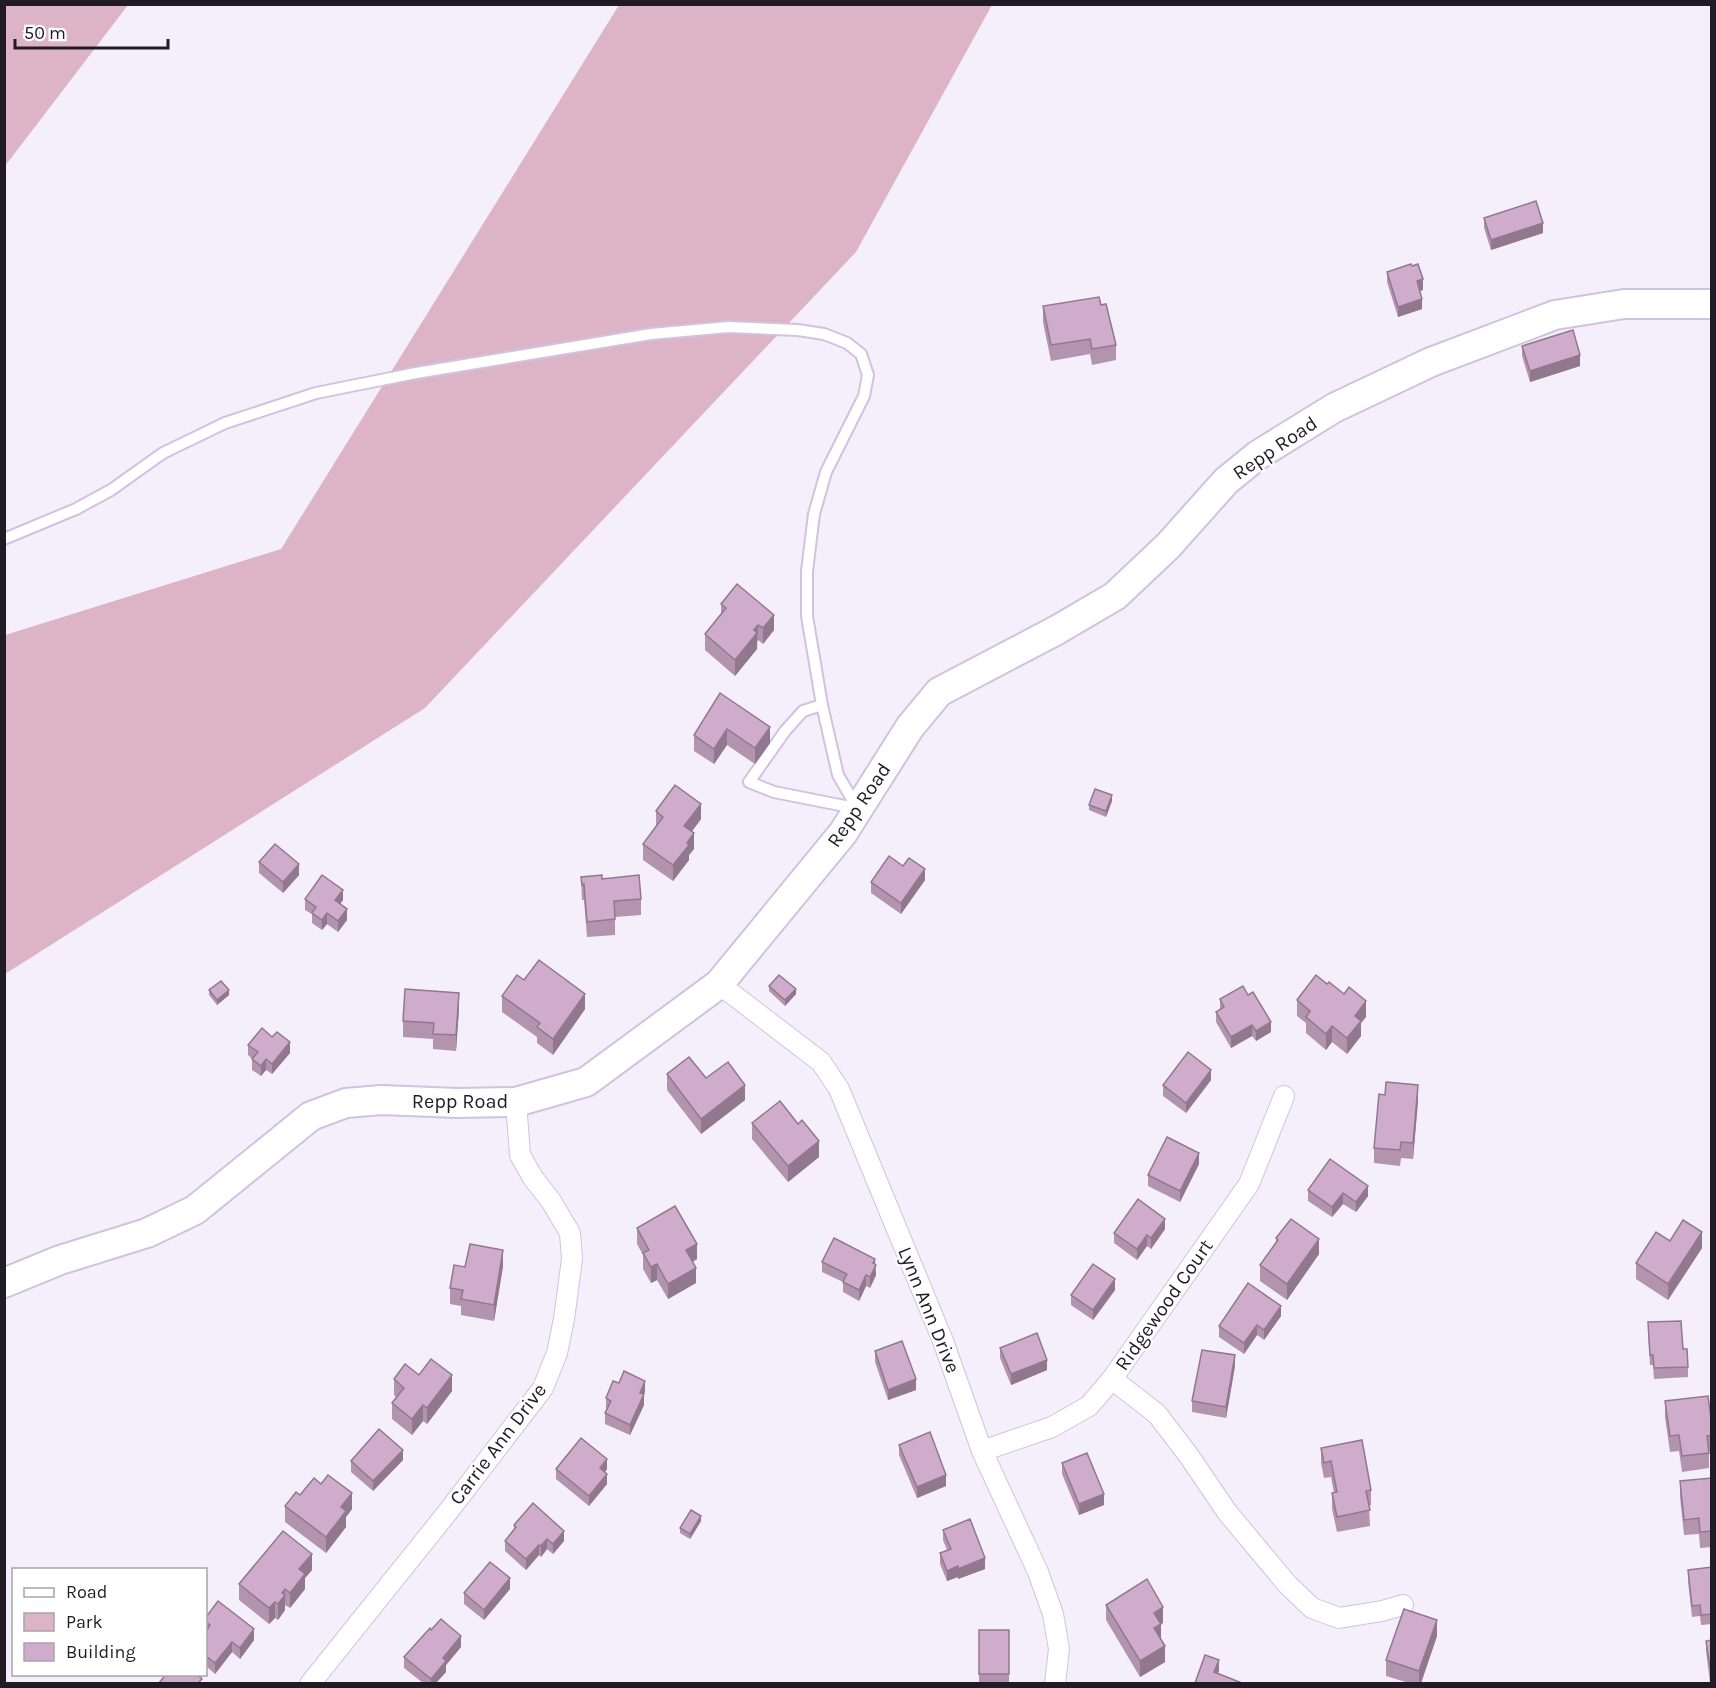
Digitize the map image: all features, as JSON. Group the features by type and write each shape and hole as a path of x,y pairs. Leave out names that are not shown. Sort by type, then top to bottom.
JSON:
{"street":[{"name":"Repp Road","path":"4,1283 60,1260 147,1233 195,1210 311,1116 346,1104 381,1100 456,1103 516,1102 586,1082 719,984 843,833 910,727 939,692 1057,630 1115,596 1168,546 1226,481 1258,455 1334,408 1431,362 1556,315 1624,304 1712,304"},
{"name":"Lynn Ann Drive","path":"719,984 821,1062 839,1089 943,1341 982,1451 1038,1572 1053,1614 1059,1649 1055,1683"},
{"name":"Ridgewood Court","path":"982,1451 1052,1427 1089,1406 1112,1379 1249,1184 1284,1095"},
{"name":"Carrie Ann Drive","path":"310,1683 447,1513 543,1388 557,1353 572,1259 570,1233 520,1155 516,1102"},
{"path":"1112,1379 1157,1414 1227,1512 1287,1584 1312,1608 1339,1618 1403,1605"}],"lane":[{"path":"4,539 76,509 111,490 163,453 225,423 316,393 416,372 651,334 728,327 798,330 824,334 847,343 861,354 868,375 864,396 826,472 813,525 807,571 807,616 822,705 838,776 858,809"},
{"path":"822,705 803,711 785,731 749,782 774,792 858,809"}],"green space":[{"path":"4,5 128,5 5,166"},
{"path":"619,5 992,5 856,252 425,708 5,974 5,635 281,549"}],"building":[{"path":"1536,201 1543,223 1491,240 1484,218"},
{"path":"1411,264 1412,266 1418,264 1423,279 1417,281 1422,299 1398,307 1387,272"},
{"path":"1099,297 1101,305 1106,304 1116,345 1092,349 1090,339 1051,345 1043,306"},
{"path":"1573,330 1580,355 1530,371 1522,346"},
{"path":"737,584 774,615 763,628 758,625 754,630 757,633 735,660 705,634 726,608 721,604"},
{"path":"720,693 770,727 755,748 727,729 714,749 694,735"},
{"path":"675,785 701,804 684,826 694,833 687,843 689,845 673,865 643,844 663,817 656,811"},
{"path":"1095,789 1112,795 1106,811 1089,805"},
{"path":"275,844 299,864 283,882 259,862"},
{"path":"889,856 903,866 909,858 925,869 901,903 871,882"},
{"path":"322,875 343,890 335,900 347,909 338,921 327,913 322,920 312,913 316,907 305,899"},
{"path":"602,875 602,879 639,875 641,899 614,901 615,919 587,922 584,884 582,885 581,877"},
{"path":"539,960 585,994 553,1039 537,1027 540,1023 502,996 517,975 524,980"},
{"path":"779,975 796,989 785,1000 769,986"},
{"path":"1316,975 1344,994 1349,987 1366,1001 1355,1016 1361,1021 1347,1038 1332,1026 1326,1034 1306,1017 1310,1011 1297,1000"},
{"path":"221,981 229,990 217,1000 209,990"},
{"path":"1243,986 1248,995 1253,992 1271,1022 1256,1031 1252,1025 1231,1037 1216,1012 1224,1007 1220,999"},
{"path":"405,989 459,993 456,1035 433,1034 434,1023 403,1021"},
{"path":"262,1028 272,1037 277,1032 290,1042 272,1064 266,1059 261,1066 252,1059 258,1052 248,1045"},
{"path":"1188,1052 1211,1070 1186,1103 1163,1085"},
{"path":"689,1057 706,1078 728,1062 745,1085 701,1119 667,1074"},
{"path":"1386,1082 1418,1085 1413,1143 1401,1142 1400,1150 1374,1148 1379,1094 1385,1095"},
{"path":"780,1101 798,1124 802,1120 819,1141 788,1166 752,1123"},
{"path":"1167,1137 1199,1153 1180,1191 1148,1175"},
{"path":"1330,1159 1368,1186 1356,1202 1343,1193 1332,1207 1308,1190"},
{"path":"1138,1199 1165,1219 1151,1238 1147,1235 1137,1249 1114,1233"},
{"path":"675,1206 697,1244 686,1250 696,1268 668,1284 657,1264 651,1267 643,1253 649,1250 637,1228"},
{"path":"1291,1219 1319,1239 1287,1284 1260,1265 1278,1240 1276,1238"},
{"path":"1683,1220 1702,1232 1668,1284 1636,1263 1656,1232 1670,1241"},
{"path":"834,1238 875,1259 873,1263 876,1265 870,1277 866,1275 859,1290 843,1282 847,1274 822,1262"},
{"path":"470,1244 503,1250 494,1305 461,1299 463,1290 450,1288 454,1265 465,1267"},
{"path":"1093,1264 1115,1279 1093,1310 1071,1295"},
{"path":"1248,1283 1281,1306 1264,1330 1257,1325 1244,1343 1219,1326"},
{"path":"1681,1321 1683,1349 1687,1349 1688,1367 1654,1368 1653,1355 1650,1355 1648,1322"},
{"path":"1037,1333 1047,1360 1011,1374 1000,1348"},
{"path":"902,1341 916,1379 888,1390 875,1351"},
{"path":"1202,1350 1235,1355 1226,1407 1192,1401"},
{"path":"431,1359 452,1375 427,1408 423,1405 412,1419 392,1403 404,1388 394,1379 405,1364 419,1375"},
{"path":"624,1371 645,1381 640,1393 644,1394 630,1425 605,1413 611,1401 606,1398 613,1381 619,1383"},
{"path":"1708,1396 1712,1425 1712,1435 1707,1436 1709,1453 1682,1456 1679,1435 1670,1436 1665,1401"},
{"path":"379,1429 403,1450 373,1481 351,1461"},
{"path":"930,1432 946,1475 917,1487 899,1445"},
{"path":"581,1438 607,1459 600,1468 607,1474 589,1496 556,1469"},
{"path":"1362,1440 1371,1490 1366,1491 1370,1510 1337,1517 1332,1493 1337,1492 1331,1461 1324,1463 1321,1448"},
{"path":"1087,1453 1104,1494 1079,1504 1062,1463"},
{"path":"328,1475 352,1493 341,1507 346,1511 326,1537 285,1506 296,1492 300,1495 314,1478 321,1484"},
{"path":"1712,1478 1712,1531 1700,1532 1699,1518 1684,1520 1680,1481"},
{"path":"533,1503 564,1531 553,1544 547,1539 526,1559 505,1541 516,1527 514,1525"},
{"path":"691,1510 701,1516 690,1534 680,1528"},
{"path":"970,1519 985,1558 947,1571 940,1553 951,1549 943,1530"},
{"path":"283,1531 312,1554 299,1569 305,1574 290,1593 285,1589 282,1593 285,1595 278,1604 275,1602 269,1608 239,1584"},
{"path":"490,1562 510,1578 484,1610 464,1593"},
{"path":"1712,1567 1712,1614 1701,1615 1700,1605 1692,1606 1688,1570"},
{"path":"1147,1579 1163,1607 1154,1613 1161,1624 1154,1628 1165,1646 1140,1661 1106,1605"},
{"path":"218,1601 254,1629 240,1648 232,1642 215,1663 207,1657 207,1630 210,1625 207,1623 207,1616"},
{"path":"1404,1609 1437,1620 1419,1671 1386,1660"},
{"path":"441,1619 461,1636 443,1658 446,1661 431,1679 404,1657"},
{"path":"979,1630 1009,1630 1009,1674 979,1674"},
{"path":"1712,1640 1712,1680 1706,1641"},
{"path":"1205,1655 1219,1660 1214,1672 1242,1683 1195,1683"},
{"path":"164,1676 199,1676 202,1679 198,1683 159,1683"}]}
